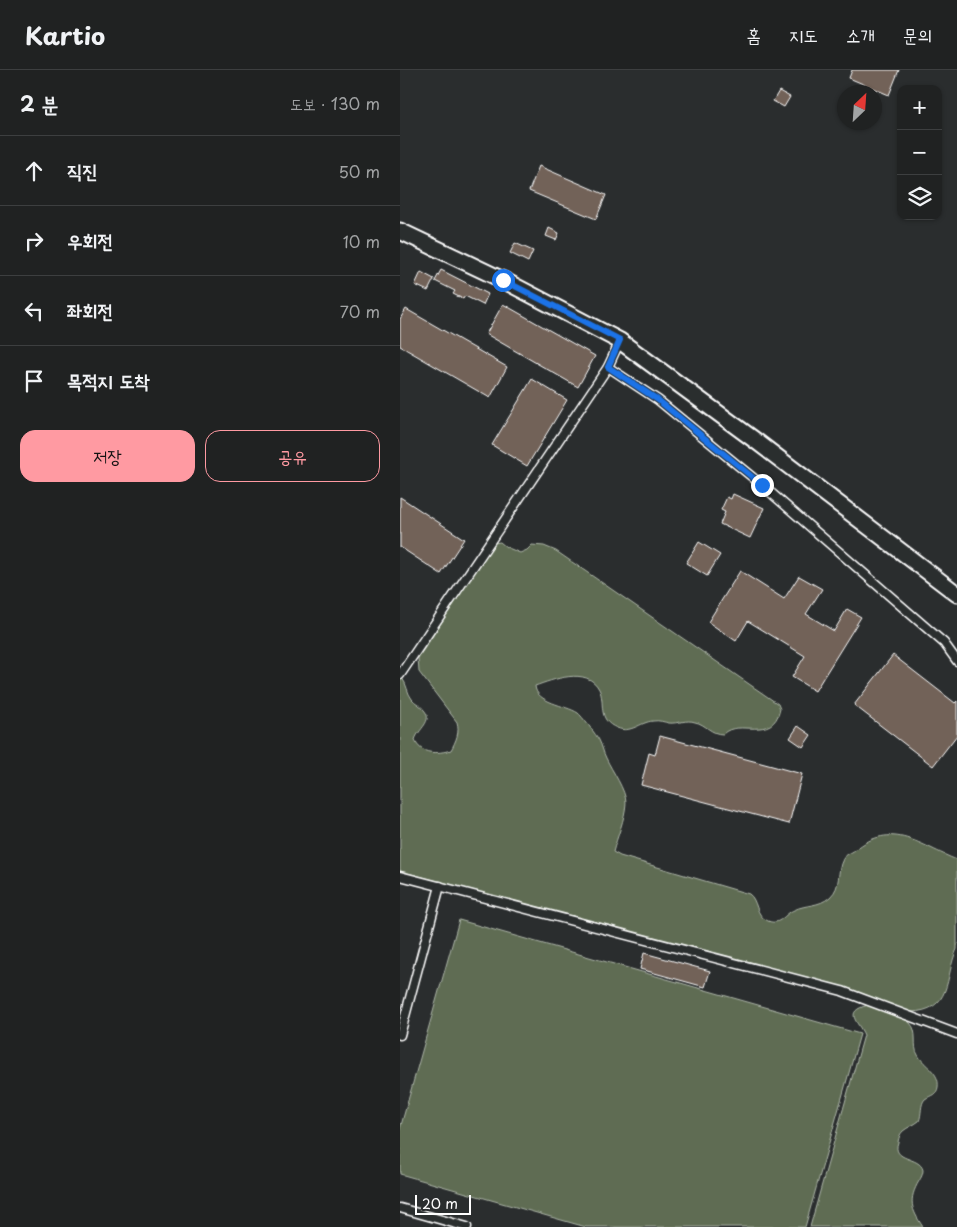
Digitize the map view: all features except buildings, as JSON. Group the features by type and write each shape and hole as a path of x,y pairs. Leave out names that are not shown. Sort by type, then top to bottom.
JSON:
{"street":[{"path":"400,231 503,280 620,340 957,594"}],"lane":[{"path":"400,675 608,367 620,340"},
{"path":"608,367 658,400 762,485 944,643 957,661"},
{"path":"400,876 842,991 957,1034"},
{"path":"400,1035 440,886"},
{"path":"400,1208 466,1227"}],"green space":[{"path":"500,542 520,553 532,545 544,546 556,551 778,704 780,709 776,719 770,725 763,728 737,728 723,734 719,734 692,721 669,723 653,721 627,730 610,725 606,720 599,689 594,682 586,678 578,676 560,678 535,686 540,696 546,700 578,713 599,740 621,786 626,803 623,822 613,852 620,856 749,894 754,900 761,916 772,922 779,921 794,910 817,904 830,897 838,884 844,857 869,841 881,837 894,836 906,838 957,860 957,949 945,991 934,1006 910,1012 857,992 400,871 400,680 402,678 410,697 427,714 426,721 415,740 417,745 430,752 451,750 457,736 457,722 419,672 418,658 494,543"},
{"path":"459,920 860,1034 805,1227 586,1227 400,1174 400,1129"},
{"path":"868,1005 910,1023 915,1035 915,1047 918,1055 937,1077 938,1087 936,1092 923,1101 919,1121 902,1132 897,1148 902,1156 917,1163 923,1170 913,1194 912,1204 923,1227 810,1227 864,1035 854,1014 860,1008"}],"route":[{"path":"503,280 620,340 608,367 658,400 762,485"}]}
